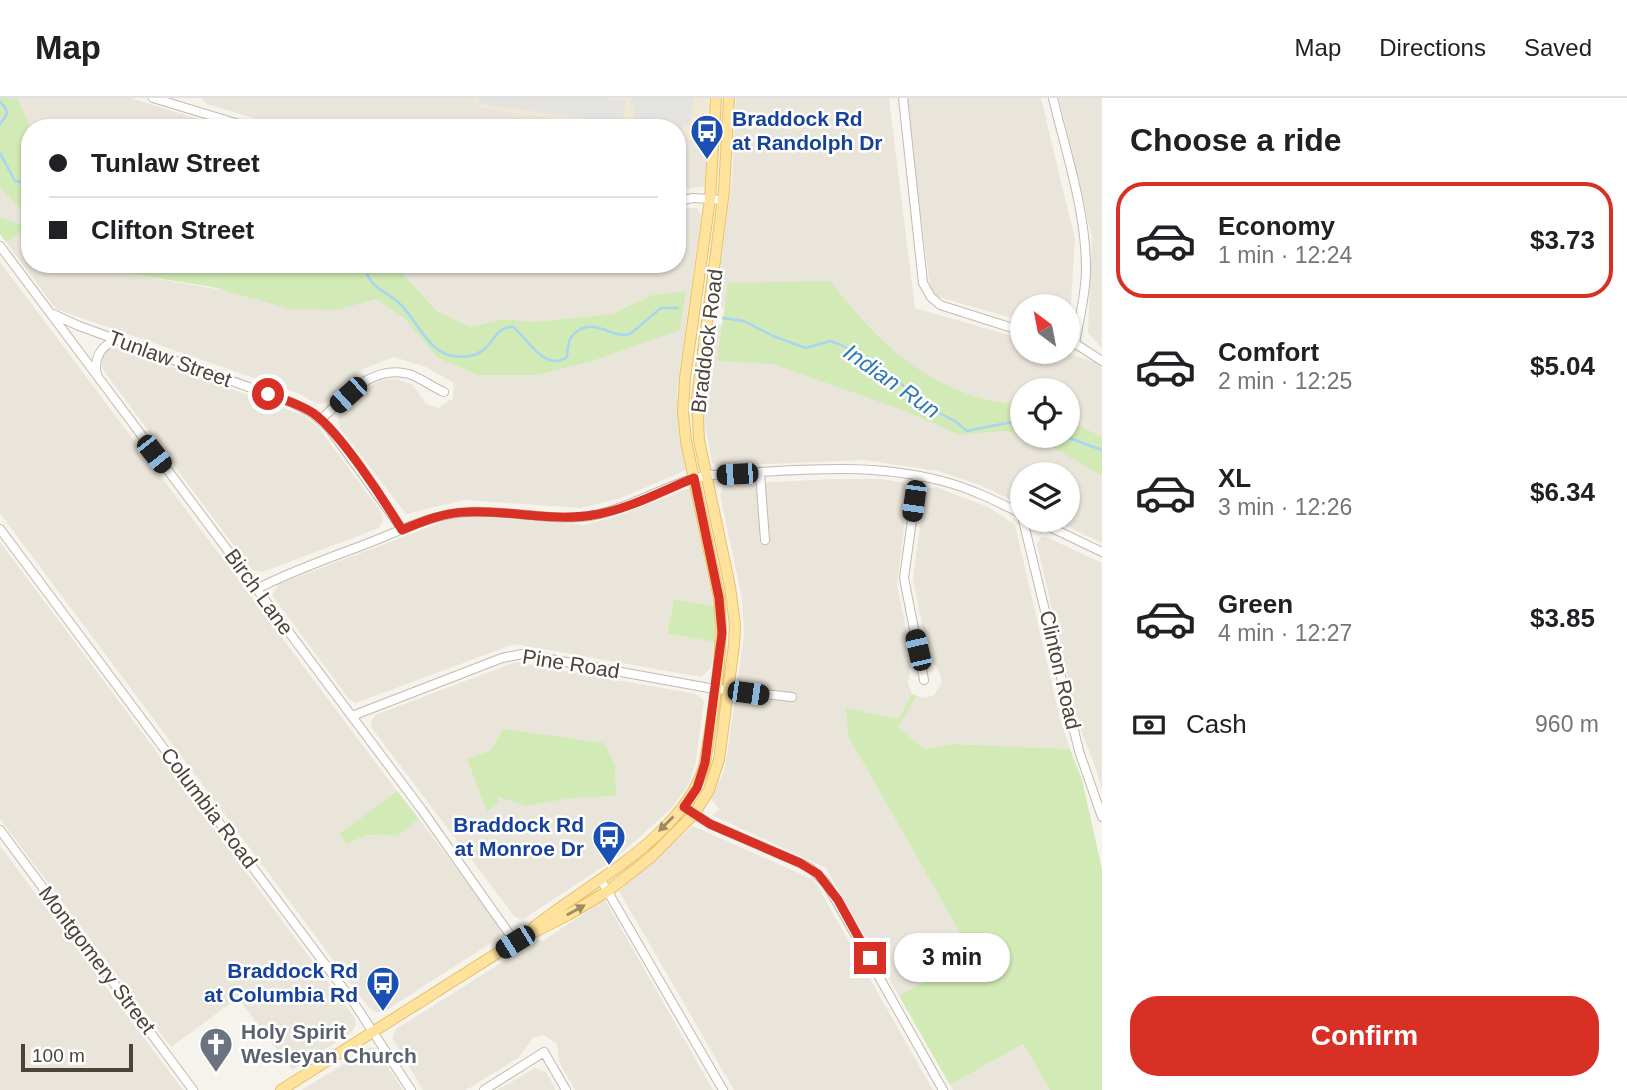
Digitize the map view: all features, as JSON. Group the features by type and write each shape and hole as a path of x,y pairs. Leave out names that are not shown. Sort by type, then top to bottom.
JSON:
{"main road":[{"name":"Braddock Road","path":"515,942 630,858 684,807 702,776 721,652 722,619 685,429 684,396 710,199 716,98"},
{"name":"Braddock Road","path":"281,1090 515,942 608,891 650,858 694,814 715,777 734,645 734,606 699,440 697,398 723,200 729,98"}],"street":[{"path":"153,98 221,119"},
{"path":"185,108 190,98"},
{"path":"903,98 923,284 940,305 1010,327"},
{"path":"1052,98 1080,210 1086,256 1086,284 1080,308"},
{"path":"686,200 723,200"},
{"name":"Birch Lane","path":"0,246 352,716 460,862 515,942"},
{"name":"Tunlaw Street","path":"48,310 79,326 293,403 320,419 343,445 402,530"},
{"path":"98,377 98,354 116,339"},
{"path":"1080,348 1102,361"},
{"path":"320,419 362,382 383,372 408,374 444,392"},
{"path":"257,589 439,516 467,512 562,517 593,515 706,476 868,470 918,476 958,485 1010,509"},
{"path":"760,473 765,540"},
{"path":"918,476 904,578 924,680"},
{"name":"Columbia Road","path":"0,530 249,861 373,1031 411,1090"},
{"name":"Clinton Road","path":"1026,532 1076,738 1102,817"},
{"path":"1060,532 1102,552"},
{"name":"Pine Road","path":"352,716 502,658 522,654 716,688 792,697"},
{"path":"684,807 744,840 800,863 818,874 826,883 943,1090"},
{"name":"Montgomery Street","path":"0,830 193,1090"},
{"path":"601,880 723,1090"},
{"path":"484,1090 544,1052 566,1090"}],"shaded area":[{"path":"18,98 130,98 199,119 26,119"},
{"path":"202,98 474,98 480,107 559,119 256,119 207,104"},
{"path":"474,98 709,98 707,140 686,137 686,119 556,119 480,107"},
{"path":"477,98 605,98 626,101 623,119 587,119 481,104"},
{"path":"631,98 694,98 690,125 686,124 686,119 634,119 635,106 630,105"},
{"path":"736,98 889,98 915,308 1010,336 1010,364 1080,364 1080,357 1102,365 1102,543 1079,532 1080,462 1010,462 1010,499 980,485 938,471 865,460 718,466 712,463 704,420 704,384 713,324 727,326 729,309 715,307 732,182"},
{"path":"906,98 1041,98 1075,240 1072,294 1010,294 1010,318 931,295"},
{"path":"1059,98 1102,98 1102,348 1088,333 1092,237"},
{"path":"686,137 707,140 705,186 686,189"},
{"path":"0,188 21,210 21,262 0,234"},
{"path":"686,208 697,208 701,216 677,390 679,435 686,470 621,498 581,508 465,500 406,514 340,428 338,416 368,387 380,380 397,379 413,385 426,404 439,408 453,398 454,383 426,367 394,357 363,369 324,403 317,404 300,394 56,309 29,273 124,273 336,310 376,298 403,317 438,358 478,375 537,375 590,362 679,330 686,292 652,295 612,314 533,322 504,319 470,327 437,311 402,273 686,273"},
{"path":"0,262 397,791 339,835 346,844 368,835 397,836 419,819 500,926 501,934 497,939 385,1011 376,1012 369,1008 0,513"},
{"path":"120,348 305,416 318,427 381,512 383,521 379,528 262,572 252,570 104,371 101,363 103,355 110,349"},
{"path":"882,479 904,483 908,492 897,585 912,659 908,683 912,694 898,719 846,708 848,736 972,954 899,996 826,868 712,815 720,810 711,799 725,769 744,635 742,598 720,495 724,485"},
{"path":"936,487 988,507 1010,522 1010,532 1017,532 1060,719 1070,749 954,744 925,751 898,727 917,696 925,698 934,695 942,682 940,673 928,656 913,579 924,495 929,488"},
{"path":"690,488 714,606 674,599 667,634 714,642 711,668 701,677 514,644 356,703 349,699 272,595 279,584 453,518 473,516 584,525 618,516"},
{"path":"1041,537 1102,563 1102,790 1078,723 1037,544"},
{"path":"0,542 354,1017 356,1025 352,1032 292,1070 238,998 171,1047 0,819"},
{"path":"515,662 696,694 704,701 695,766 688,785 673,807 616,858 522,920 514,916 371,727 372,719 378,714","holes":["491,750 615,796 573,798 526,806 496,795 467,760"]},
{"path":"693,826 814,880 933,1090 734,1090 619,891"},
{"path":"0,846 183,1090 0,1090"},
{"path":"605,900 713,1090 575,1090 559,1062 557,1044 544,1035 533,1038 518,1058 466,1090 423,1090 392,1038 396,1029 539,939 541,942"},
{"path":"1023,1044 1050,1090 953,1090 950,1085"},
{"path":"371,1047 378,1051 403,1090 302,1090"},
{"path":"535,1068 546,1072 556,1090 498,1090"}],"green space":[{"path":"0,98 18,98 26,119 21,119 21,210 0,188"},
{"path":"0,217 21,224 21,232 6,242 0,234"},
{"path":"124,273 402,273 437,311 470,327 504,319 533,322 612,314 652,295 686,291 680,330 590,362 537,375 478,375 438,358 403,317 376,299 336,310 290,309 212,287"},
{"path":"830,281 878,336 913,366 955,389 980,398 1010,403 1010,432 959,435 903,410 772,364 717,361 728,283"},
{"path":"1080,426 1102,437 1102,476 1054,448 1080,448"},
{"path":"674,599 714,606 714,642 667,634"},
{"path":"912,694 917,696 898,727 925,750 953,744 1070,749 1082,780 1102,869 1102,1090 1050,1090 1023,1044 950,1085 899,996 972,954 848,736 846,708 898,719"},
{"path":"503,729 604,743 615,765 616,796 573,798 526,806 497,796 499,802 487,811 467,759 491,750"},
{"path":"397,791 419,819 397,836 368,835 346,844 339,834"}],"waterway":[{"name":"Indian Run","path":"0,102 7,114 0,124"},
{"name":"Indian Run","path":"0,153 15,181 21,182"},
{"name":"Indian Run","path":"366,273 373,284 399,303 436,348 456,357 478,353 501,330 513,327 543,357 559,361 567,357 570,340 573,334 581,329 592,327 618,334 630,334 661,308 678,308"},
{"name":"Indian Run","path":"723,318 744,321 773,336 806,348 830,341 839,344 896,378 918,402 955,421 967,431 1010,422"},
{"name":"Indian Run","path":"1080,442 1102,450"}],"place":[{"name":"Braddock Rd at Randolph Dr","path":"707,161"},
{"name":"Braddock Rd at Monroe Dr","path":"609,867"},
{"name":"Braddock Rd at Columbia Rd","path":"383,1013"},
{"name":"Holy Spirit Wesleyan Church","path":"216,1074"}],"route":[{"path":"268,394 312,413 329,428 402,530 451,513 501,512 562,517 593,515 608,512 694,478 719,598 722,633 705,763 697,788 684,807 710,824 800,863 818,874 838,900 870,958"}]}
